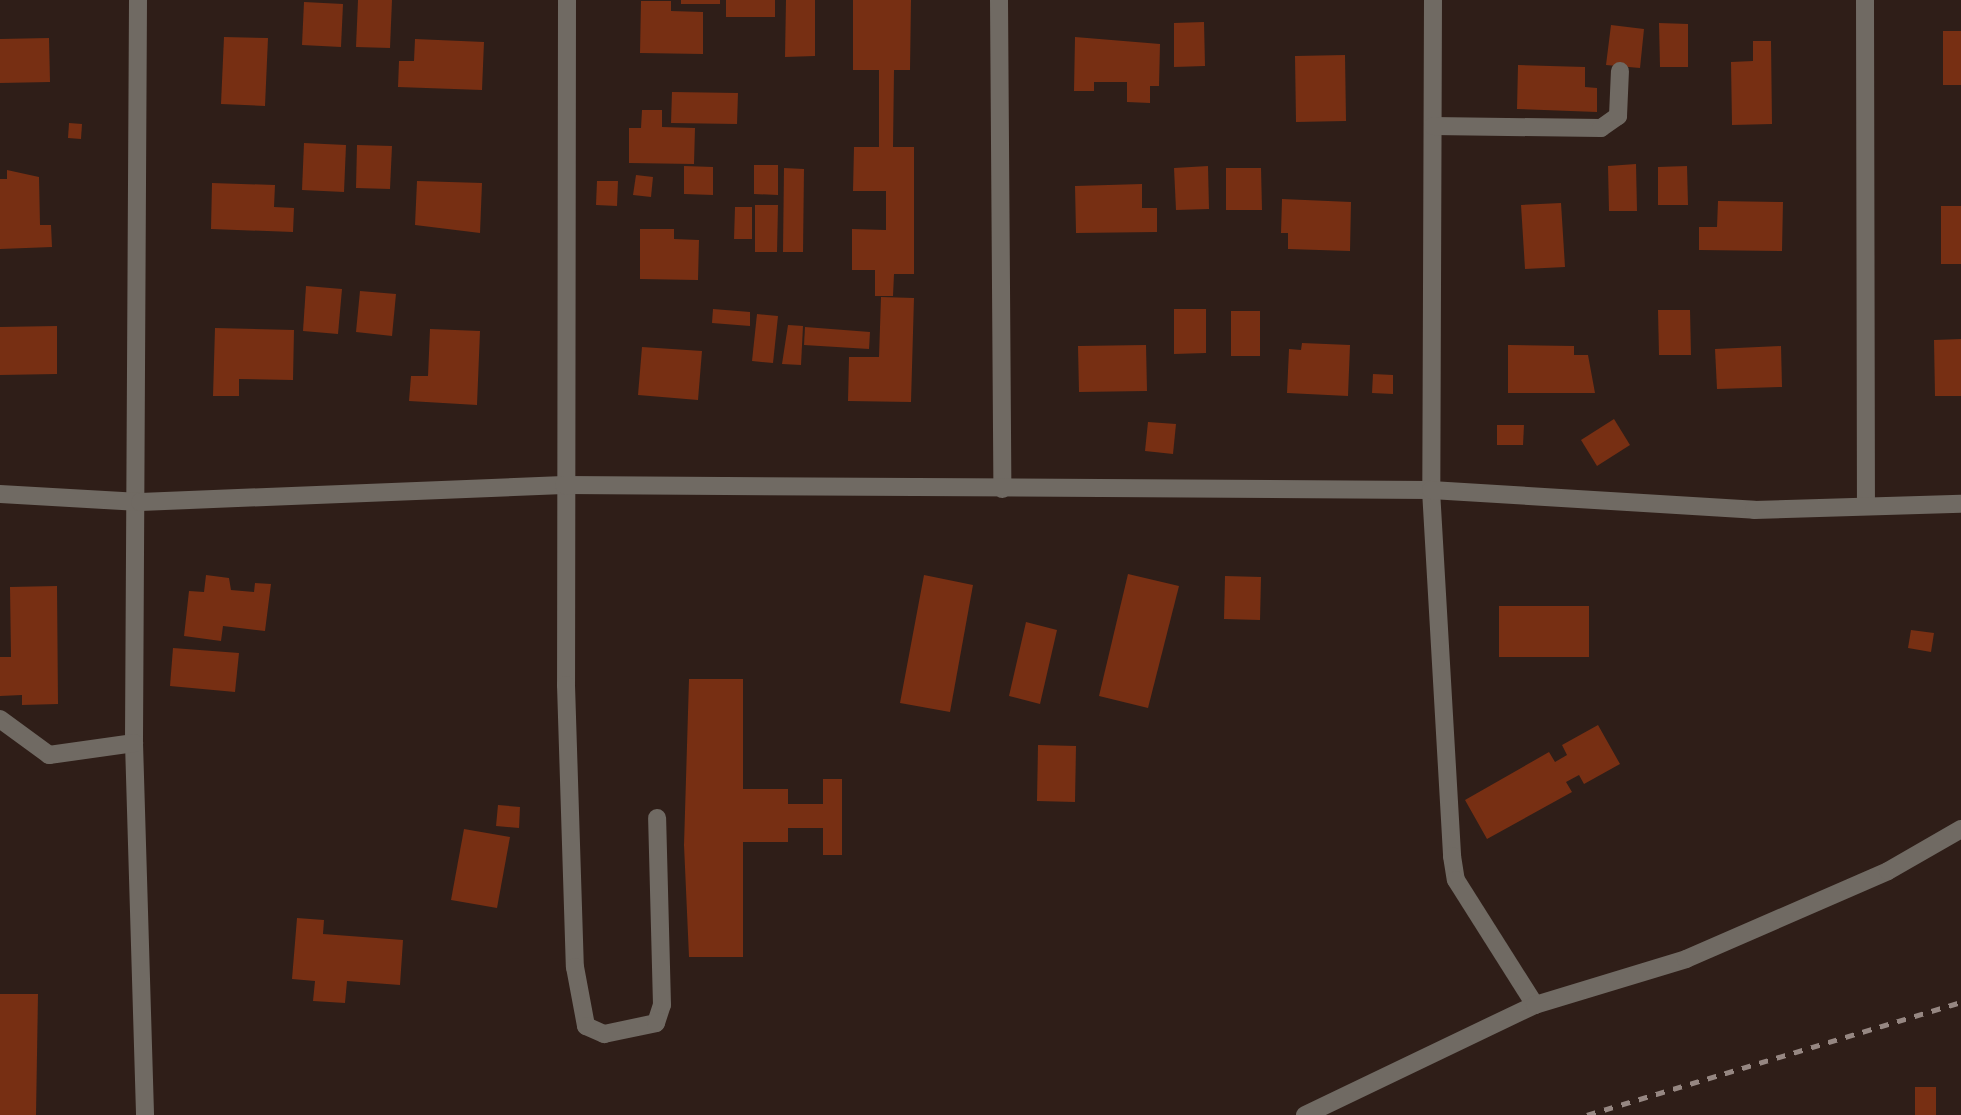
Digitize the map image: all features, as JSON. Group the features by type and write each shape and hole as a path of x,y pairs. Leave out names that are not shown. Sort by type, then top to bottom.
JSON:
{"street":[{"path":"138,0 140,502 134,743 145,1115"},
{"path":"566,0 565,485 575,967 586,1026 604,1034 656,1023 662,1005 657,818"},
{"path":"999,0 1002,489"},
{"path":"1433,0 1431,490 1457,880 1535,1005"},
{"path":"1865,0 1866,504"},
{"path":"1433,126 1601,128 1618,116 1620,71"},
{"path":"0,494 140,502 565,485 1431,490 1754,510 1866,504 1961,504"},
{"path":"0,719 49,755 134,743"},
{"path":"1305,1115 1535,1005 1686,959 1888,871 1961,830"}],"building":[{"path":"358,0 392,0 390,48 356,47"},
{"path":"681,0 720,0 720,4 681,4"},
{"path":"726,0 775,0 775,17 726,17"},
{"path":"786,0 815,0 815,56 785,57"},
{"path":"853,0 911,0 910,70 894,70 893,147 914,147 914,274 894,274 893,296 875,296 875,270 852,270 852,229 886,230 886,191 853,191 854,147 879,147 879,70 853,70"},
{"path":"641,1 671,1 671,11 703,12 703,54 640,53"},
{"path":"304,2 343,4 341,47 302,45"},
{"path":"1204,22 1205,66 1174,67 1174,23"},
{"path":"1659,23 1688,24 1688,67 1660,67"},
{"path":"1611,25 1644,29 1640,68 1606,65"},
{"path":"1943,31 1961,31 1961,85 1943,85"},
{"path":"224,37 268,38 265,106 221,104"},
{"path":"1075,37 1160,44 1159,86 1150,86 1150,103 1127,102 1127,82 1094,82 1094,91 1074,91"},
{"path":"49,38 50,82 0,83 0,39"},
{"path":"415,39 484,42 482,90 398,87 399,61 414,61"},
{"path":"1753,41 1771,41 1772,124 1732,125 1731,62 1753,61"},
{"path":"1345,55 1346,121 1296,122 1295,56"},
{"path":"1518,65 1585,67 1585,87 1597,88 1597,112 1517,109"},
{"path":"672,92 738,93 737,124 671,123"},
{"path":"642,110 662,110 662,127 695,128 694,164 629,163 629,128 641,128"},
{"path":"69,123 82,124 81,139 68,138"},
{"path":"304,143 346,145 344,192 302,190"},
{"path":"357,145 392,146 390,189 356,188"},
{"path":"1636,164 1637,211 1609,211 1608,166"},
{"path":"754,165 778,165 778,195 754,194"},
{"path":"684,166 713,167 713,195 684,194"},
{"path":"1208,166 1209,209 1176,210 1174,168"},
{"path":"1687,166 1688,205 1658,205 1658,167"},
{"path":"784,168 804,169 803,252 783,252"},
{"path":"1226,168 1261,168 1262,210 1226,210"},
{"path":"7,170 39,177 40,225 51,225 52,247 0,249 0,179 7,179"},
{"path":"636,175 653,177 651,197 633,195"},
{"path":"417,181 482,183 480,233 415,225"},
{"path":"597,181 618,181 617,206 596,205"},
{"path":"212,183 275,185 274,207 294,208 293,232 211,229"},
{"path":"1142,184 1142,208 1157,208 1157,232 1076,233 1075,186"},
{"path":"1282,199 1351,202 1350,251 1288,249 1288,233 1281,233"},
{"path":"1718,201 1783,202 1782,251 1699,250 1699,227 1717,227"},
{"path":"1561,203 1565,267 1525,269 1521,205"},
{"path":"755,205 778,205 777,252 755,252"},
{"path":"1941,206 1961,206 1961,264 1941,264"},
{"path":"735,207 752,207 752,239 734,239"},
{"path":"640,229 674,229 674,239 699,240 698,280 640,279"},
{"path":"306,286 342,289 338,334 303,331"},
{"path":"360,291 396,294 392,336 356,332"},
{"path":"881,297 914,298 911,402 848,401 849,357 879,357"},
{"path":"713,309 750,312 750,326 712,323"},
{"path":"1174,309 1206,309 1206,353 1174,354"},
{"path":"1658,310 1690,310 1691,355 1659,355"},
{"path":"1231,311 1260,311 1260,356 1231,356"},
{"path":"757,314 778,316 773,363 752,361"},
{"path":"788,325 803,326 801,365 782,364"},
{"path":"57,326 57,374 0,375 0,327"},
{"path":"805,327 870,332 869,349 804,345"},
{"path":"215,328 294,330 293,380 239,379 239,396 213,396"},
{"path":"430,329 480,331 477,405 409,401 411,376 428,376"},
{"path":"1961,339 1961,396 1935,396 1934,340"},
{"path":"1302,343 1350,345 1348,396 1287,393 1289,349 1301,350"},
{"path":"1146,345 1147,391 1079,392 1078,346"},
{"path":"1508,345 1574,346 1574,355 1588,355 1595,393 1508,393"},
{"path":"1781,346 1782,387 1717,389 1715,349"},
{"path":"642,347 702,351 698,400 638,395"},
{"path":"1373,374 1393,375 1393,394 1372,393"},
{"path":"1614,419 1630,445 1597,466 1581,440"},
{"path":"1148,422 1176,424 1173,454 1145,451"},
{"path":"1497,425 1524,425 1523,445 1497,445"},
{"path":"1128,574 1179,586 1148,708 1099,696"},
{"path":"206,575 229,578 231,590 254,592 255,583 271,584 265,631 223,626 221,641 184,636 189,591 204,592"},
{"path":"924,575 973,585 950,712 900,703"},
{"path":"1225,576 1261,577 1260,620 1224,619"},
{"path":"57,586 58,704 22,705 22,695 0,696 0,657 11,657 10,587"},
{"path":"1499,606 1589,606 1589,657 1499,657"},
{"path":"1026,622 1057,630 1040,704 1009,696"},
{"path":"1911,630 1934,633 1931,652 1908,648"},
{"path":"173,648 239,653 235,692 170,686"},
{"path":"689,679 743,679 743,789 788,789 788,804 823,804 823,779 842,779 842,855 823,855 823,828 788,828 788,842 743,842 743,957 689,957 684,845"},
{"path":"1598,725 1620,764 1584,784 1579,775 1566,782 1572,792 1487,839 1465,800 1549,752 1555,762 1567,755 1562,745"},
{"path":"1038,745 1076,746 1075,802 1037,801"},
{"path":"498,805 520,807 519,828 496,826"},
{"path":"464,829 510,837 497,908 451,900"},
{"path":"297,918 324,920 323,934 403,940 400,985 347,981 345,1003 313,1001 315,981 292,979"},
{"path":"0,994 38,994 36,1115 0,1115"},
{"path":"1915,1087 1936,1087 1936,1115 1915,1115"}],"railway":[{"path":"1587,1115 1961,1002"}]}
